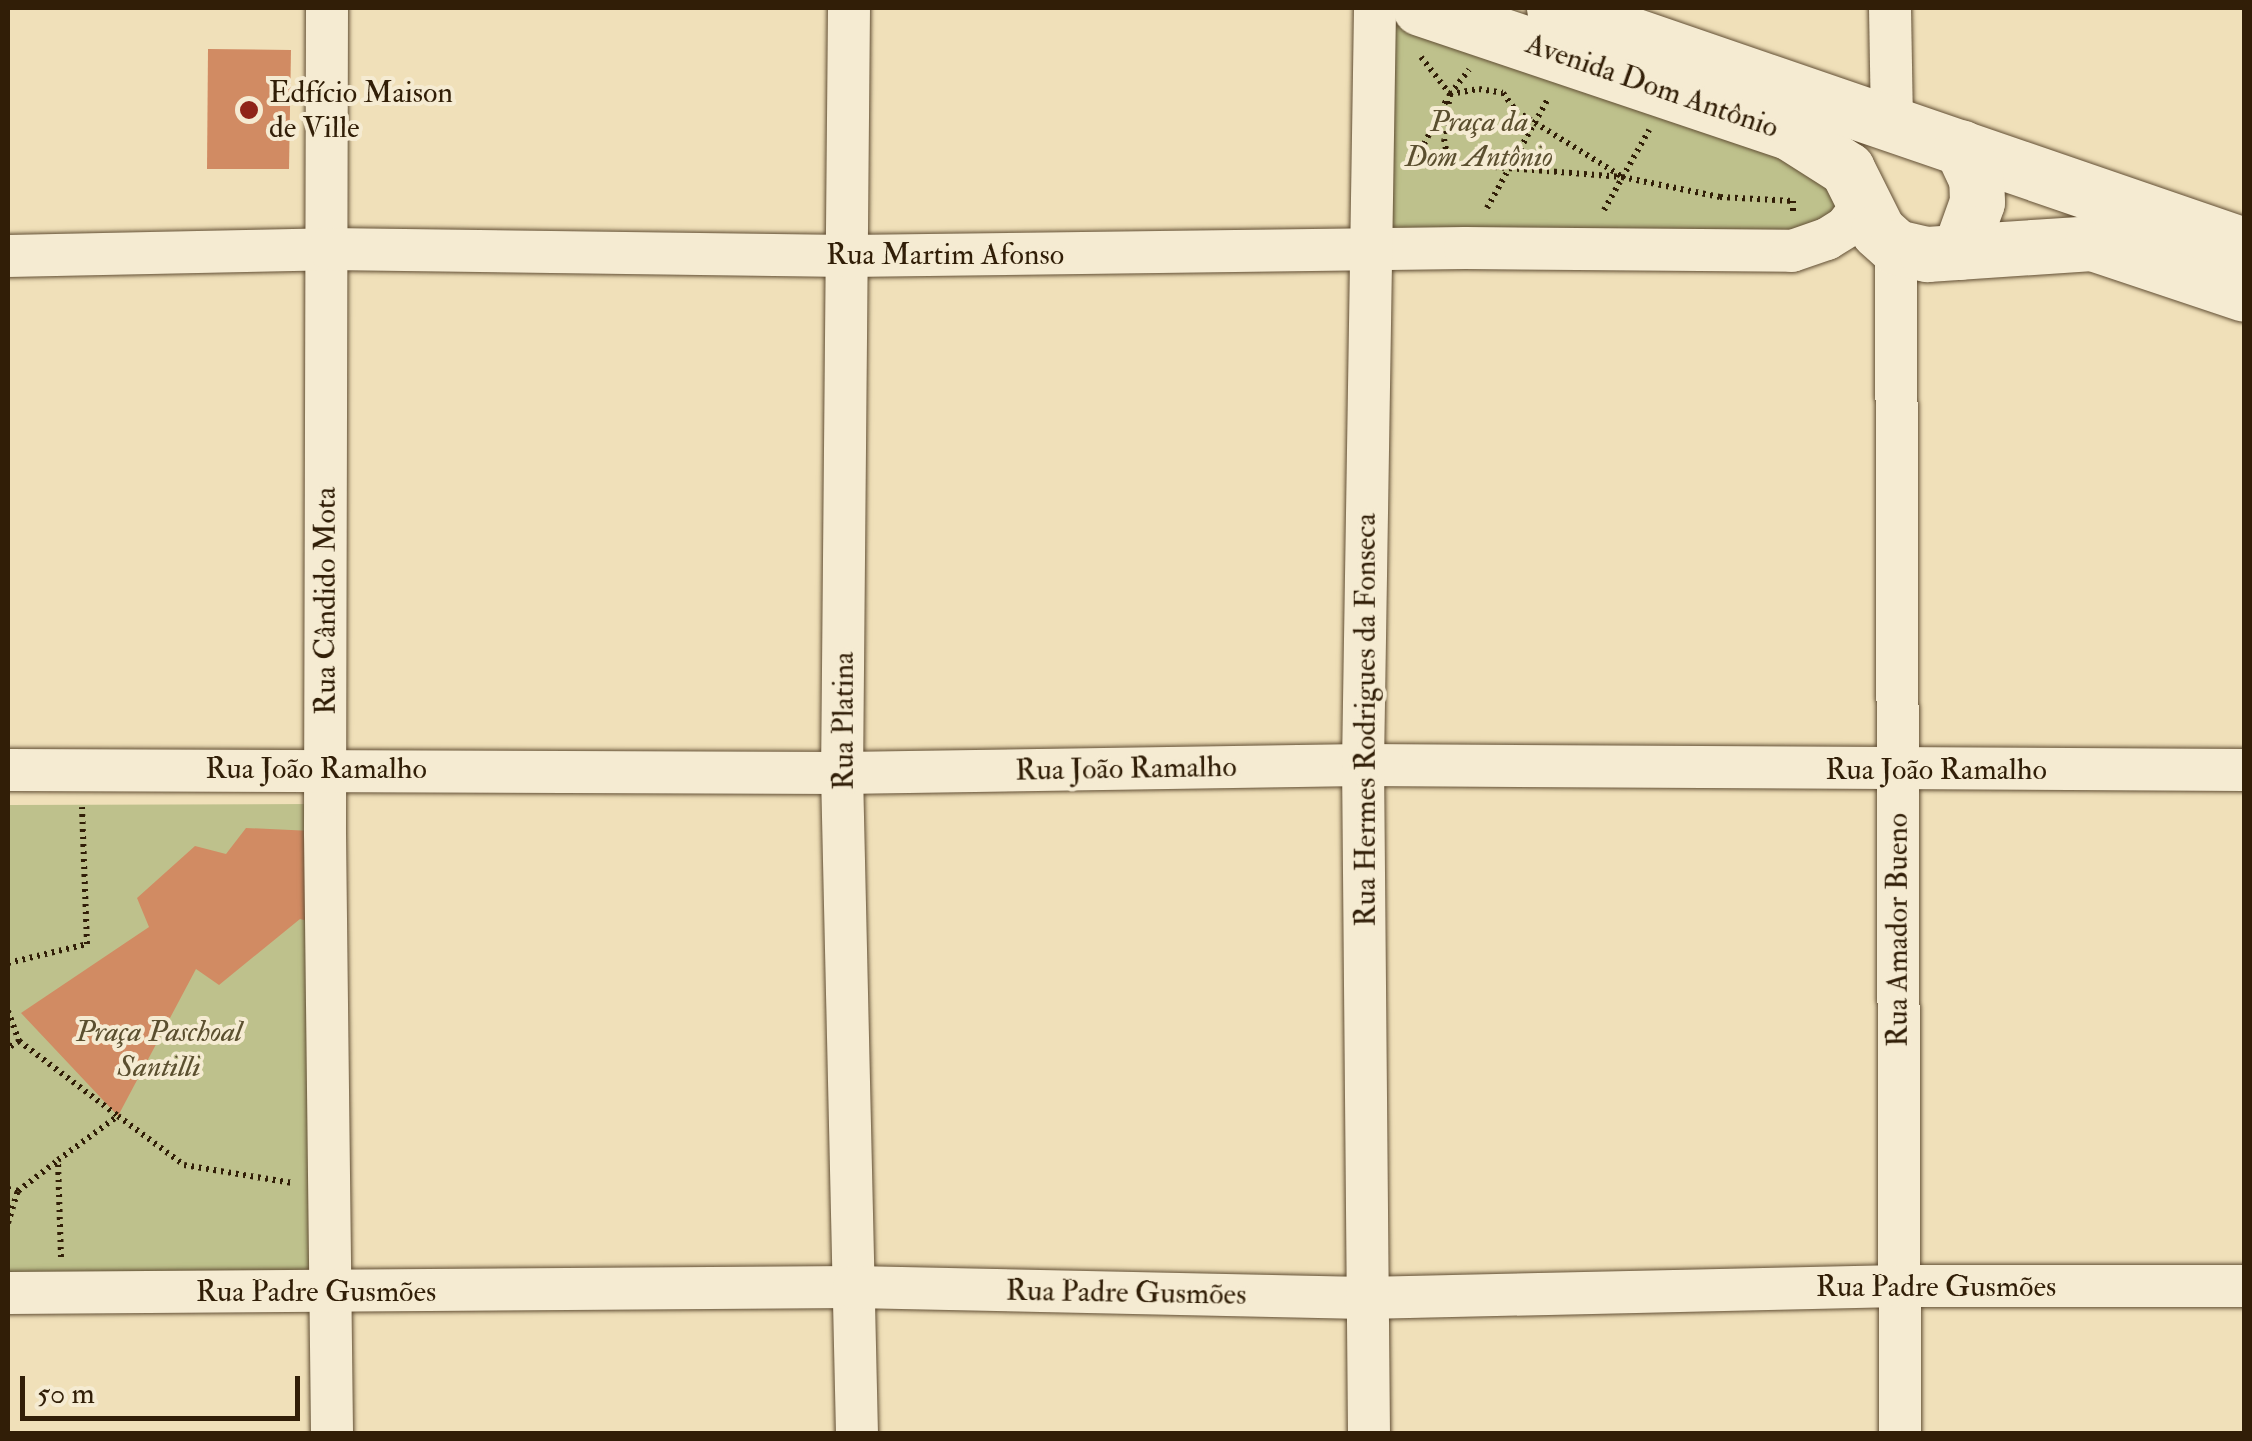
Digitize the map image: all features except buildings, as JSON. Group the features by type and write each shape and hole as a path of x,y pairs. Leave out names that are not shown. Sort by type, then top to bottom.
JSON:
{"main road":[{"name":"Avenida Dom Antônio","path":"1420,8 1563,32 1892,124 2244,245"},
{"name":"Avenida Dom Antônio","path":"1563,32 1675,91 1789,132 1847,170 1878,231 1896,247"},
{"path":"1864,202 1870,172 1892,124"},
{"path":"1959,252 1977,202 1976,179 1961,147"},
{"path":"1896,247 1927,254 2092,242 2244,294"}],"street":[{"name":"Rua Cândido Mota","path":"326,8 329,250 325,769 332,1434"},
{"name":"Rua Platina","path":"849,8 842,773 857,1434"},
{"name":"Rua Hermes Rodrigues da Fonseca","path":"1369,1434 1363,765 1376,8"},
{"path":"1890,8 1892,124"},
{"name":"Rua Martim Afonso","path":"8,256 329,250 848,256 1465,248 1792,251 1827,240 1846,227 1864,202"},
{"name":"Rua Amador Bueno","path":"1896,247 1900,1434"},
{"name":"Rua João Ramalho","path":"8,770 842,773 1363,765 2244,770"},
{"name":"Rua Padre Gusmões","path":"8,1293 854,1287 1365,1298 1900,1286 2244,1286"}],"path":[{"path":"1465,248 1534,122 1563,32"},
{"path":"1622,177 1516,110 1503,92 1479,89 1450,94 1444,139 1447,154 1457,164 1622,177 1720,197 1793,201 1792,251"},
{"path":"1582,250 1675,91"},
{"path":"8,964 87,944 80,769"},
{"path":"8,1011 19,1041 184,1165 332,1190"},
{"path":"8,1048 19,1041"},
{"path":"8,1223 18,1191 118,1116"},
{"path":"58,1160 62,1293"},
{"path":"8,1189 18,1191"}],"green space":[{"name":"Praça da Dom Antônio","path":"1392,18 1719,117 1840,197 1834,230 1386,230"},
{"name":"Praça Paschoal Santilli","path":"312,804 311,1280 8,1279 8,805"}],"place":[{"name":"Edfício Maison de Ville","path":"249,110"}]}
